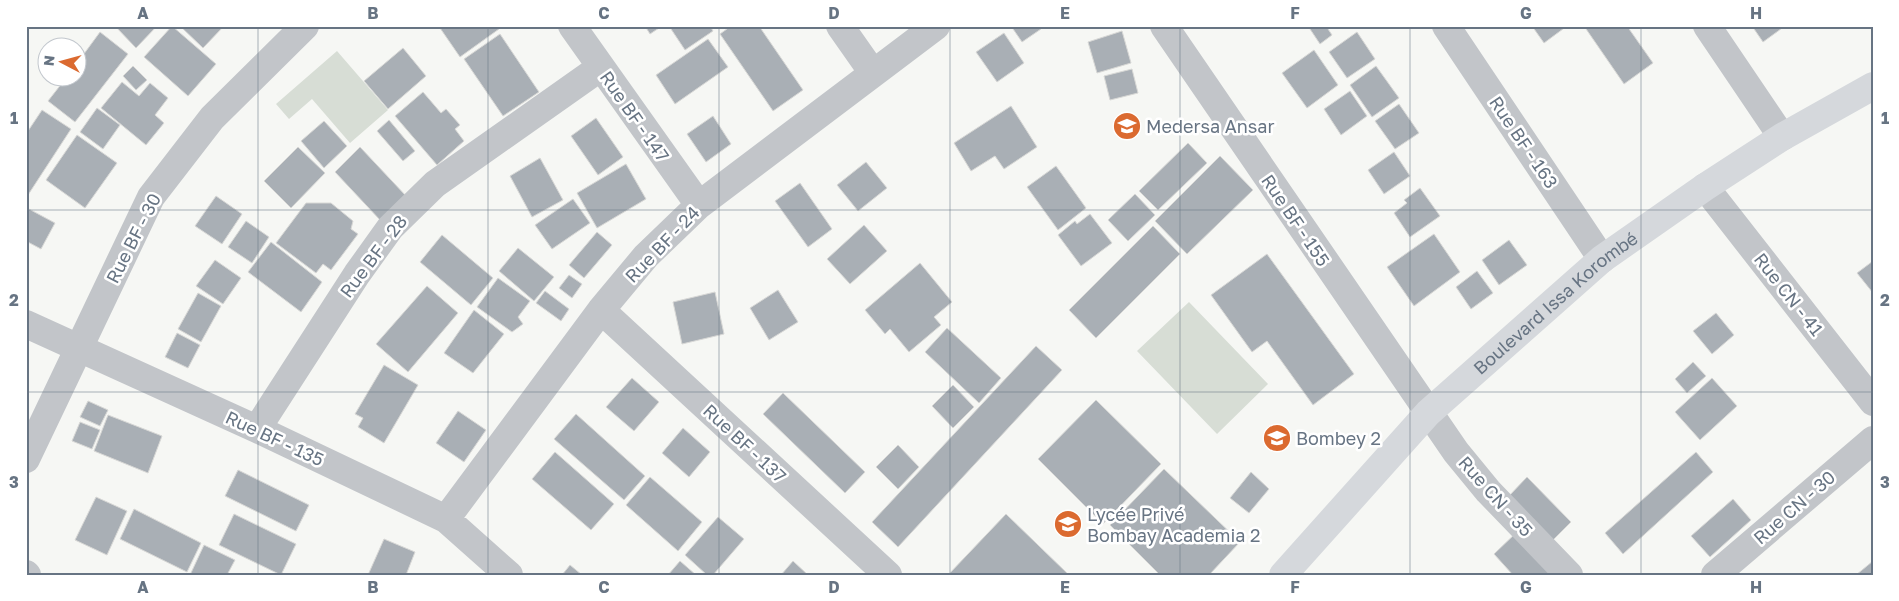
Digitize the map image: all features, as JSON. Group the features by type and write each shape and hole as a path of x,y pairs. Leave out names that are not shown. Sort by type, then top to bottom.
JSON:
{"street":[{"name":"Rue BF - 30","path":"26,459 152,197 212,118 305,26"},
{"name":"Rue BF - 147","path":"572,26 699,205"},
{"path":"840,26 873,72"},
{"name":"Rue BF - 24","path":"446,519 601,310 646,256 699,205 936,26"},
{"name":"Rue BF - 155","path":"1164,26 1428,413"},
{"name":"Rue BF - 163","path":"1446,26 1602,258"},
{"path":"1707,26 1782,137"},
{"name":"Rue BF - 28","path":"257,429 357,274 390,228 435,184 601,67"},
{"name":"Boulevard Issa Korombé","path":"1283,575 1428,413 1602,258 1705,186 1782,137 1873,86"},
{"name":"Rue CN - 41","path":"1705,186 1873,402"},
{"name":"Rue BF - 137","path":"601,310 888,575"},
{"name":"Rue BF - 135","path":"26,324 257,429 446,519 509,575"},
{"name":"Rue CN - 35","path":"1428,413 1456,452 1488,491 1570,575"},
{"name":"Rue CN - 30","path":"1715,575 1873,440"}],"shaded area":[{"path":"337,51 388,110 350,143 312,99 289,119 276,104"},
{"path":"1189,302 1268,384 1217,434 1137,351"}],"building":[{"path":"115,26 157,26 136,48"},
{"path":"172,26 216,64 188,96 144,57"},
{"path":"180,26 224,26 203,48"},
{"path":"442,26 497,26 499,29 460,57 440,28"},
{"path":"645,26 662,26 650,34"},
{"path":"669,26 710,26 713,31 685,50"},
{"path":"731,26 759,26 803,90 773,111 720,34"},
{"path":"1011,26 1039,26 1041,29 1022,42"},
{"path":"1308,26 1326,26 1332,35 1320,44"},
{"path":"1532,26 1567,26 1544,43"},
{"path":"1584,26 1627,26 1653,63 1624,84"},
{"path":"1752,26 1785,26 1763,42"},
{"path":"1122,31 1131,63 1097,73 1088,42"},
{"path":"100,32 128,54 75,122 48,101 58,88 88,88 88,48"},
{"path":"1357,32 1375,59 1347,78 1329,52"},
{"path":"1004,33 1024,63 997,82 976,52"},
{"path":"500,34 539,92 503,116 464,59"},
{"path":"708,39 728,67 675,104 656,75"},
{"path":"403,48 426,76 388,109 364,81"},
{"path":"1314,50 1338,85 1307,108 1282,73"},
{"path":"133,66 147,80 136,90 123,76"},
{"path":"1376,66 1399,98 1372,117 1350,85"},
{"path":"1132,69 1138,93 1110,100 1104,76"},
{"path":"122,82 139,96 150,83 168,98 155,115 164,123 146,145 101,108"},
{"path":"1350,91 1367,116 1341,135 1324,109"},
{"path":"423,92 441,113 446,109 460,125 455,129 464,141 437,165 395,116"},
{"path":"1399,104 1419,133 1395,149 1375,121"},
{"path":"1011,106 1037,147 1004,169 995,156 971,171 954,143"},
{"path":"97,108 120,125 103,149 80,132"},
{"path":"42,110 71,129 26,198 26,134"},
{"path":"713,116 731,144 706,162 687,134"},
{"path":"596,118 623,157 598,175 571,136"},
{"path":"389,120 415,151 403,161 377,131"},
{"path":"324,121 347,146 324,168 301,141"},
{"path":"77,135 117,163 85,208 46,180"},
{"path":"1188,143 1207,163 1158,210 1139,191"},
{"path":"298,147 325,173 291,208 264,181"},
{"path":"360,147 407,197 381,221 335,172"},
{"path":"1394,152 1410,176 1384,194 1368,170"},
{"path":"1220,156 1253,190 1187,254 1155,221"},
{"path":"540,158 563,200 532,217 510,176"},
{"path":"866,162 887,188 858,211 837,185"},
{"path":"626,164 646,199 597,228 577,193"},
{"path":"1056,166 1086,208 1058,230 1027,187"},
{"path":"800,183 832,229 808,247 775,201"},
{"path":"1420,188 1440,216 1410,237 1394,213 1407,203 1404,200"},
{"path":"1135,194 1155,215 1128,241 1108,220"},
{"path":"216,196 242,214 222,244 195,226"},
{"path":"573,199 590,223 552,249 535,225"},
{"path":"306,203 331,203 353,221 351,229 358,234 331,270 323,264 316,273 276,243"},
{"path":"27,208 55,223 41,249 26,241"},
{"path":"1090,214 1112,243 1081,266 1058,235 1075,221 1077,224"},
{"path":"246,221 269,237 252,263 228,247"},
{"path":"864,225 887,251 850,284 827,259"},
{"path":"1153,226 1180,254 1096,338 1069,310"},
{"path":"597,232 612,245 584,278 569,265"},
{"path":"1434,234 1460,272 1414,306 1387,267"},
{"path":"442,235 493,278 471,305 420,262"},
{"path":"1509,240 1527,265 1499,285 1482,260"},
{"path":"271,242 322,282 301,312 248,272"},
{"path":"518,248 554,277 534,301 499,271"},
{"path":"1267,254 1354,374 1313,405 1267,341 1252,352 1211,295"},
{"path":"215,260 241,278 223,304 196,286"},
{"path":"1873,261 1873,293 1857,273"},
{"path":"920,263 952,302 934,317 941,325 909,352 890,329 885,334 865,310"},
{"path":"1477,271 1493,293 1471,309 1456,287"},
{"path":"569,275 582,284 572,298 559,288"},
{"path":"498,278 530,301 518,317 523,324 512,332 477,307"},
{"path":"427,286 458,313 408,372 376,344"},
{"path":"778,290 798,322 769,340 750,308"},
{"path":"545,291 569,309 561,321 536,303"},
{"path":"715,292 724,334 682,344 673,302"},
{"path":"198,293 221,306 201,342 178,329"},
{"path":"474,310 504,334 473,373 444,353"},
{"path":"1716,313 1734,335 1712,354 1693,331"},
{"path":"947,328 1001,378 979,403 925,352"},
{"path":"177,333 200,345 188,368 165,357"},
{"path":"1036,346 1062,370 898,547 872,522"},
{"path":"1693,362 1706,376 1687,393 1675,379"},
{"path":"384,365 418,385 384,443 358,427 363,418 355,414"},
{"path":"632,378 659,402 634,431 606,407"},
{"path":"1712,378 1737,406 1700,440 1675,412"},
{"path":"953,385 974,407 953,428 932,406"},
{"path":"783,393 865,472 845,493 763,414"},
{"path":"1096,400 1161,464 1103,524 1038,459"},
{"path":"88,401 108,410 100,426 80,417"},
{"path":"458,411 486,430 464,462 436,443"},
{"path":"576,414 645,476 624,500 554,439"},
{"path":"108,415 162,436 148,473 94,451"},
{"path":"80,422 100,430 92,449 72,441"},
{"path":"683,428 710,452 689,477 662,453"},
{"path":"898,445 919,467 898,489 876,467"},
{"path":"555,452 614,504 591,530 532,479"},
{"path":"1696,452 1713,472 1623,554 1605,533"},
{"path":"1164,469 1240,542 1209,575 1160,575 1110,525"},
{"path":"238,470 309,505 296,531 225,496"},
{"path":"1251,472 1269,489 1249,513 1230,498"},
{"path":"650,477 702,522 678,551 626,505"},
{"path":"1527,477 1571,522 1551,542 1508,497"},
{"path":"96,497 127,511 107,555 75,540"},
{"path":"1733,499 1751,520 1710,557 1691,536"},
{"path":"134,509 201,543 187,572 120,539"},
{"path":"234,514 296,544 281,575 219,545"},
{"path":"1006,514 1069,575 948,575"},
{"path":"718,517 744,539 713,575 707,575 685,555"},
{"path":"1518,531 1552,575 1513,575 1494,554"},
{"path":"384,539 415,552 406,575 368,575"},
{"path":"204,545 235,560 227,575 190,575"},
{"path":"680,561 696,575 668,575"},
{"path":"793,561 808,575 781,575"},
{"path":"1873,561 1873,575 1856,575"},
{"path":"570,565 582,575 562,575"}],"place":[{"name":"Medersa Ansar","path":"1127,126"},
{"name":"Bombey 2","path":"1277,438"},
{"name":"Lycée Privé Bombay Academia 2","path":"1068,524"}]}
